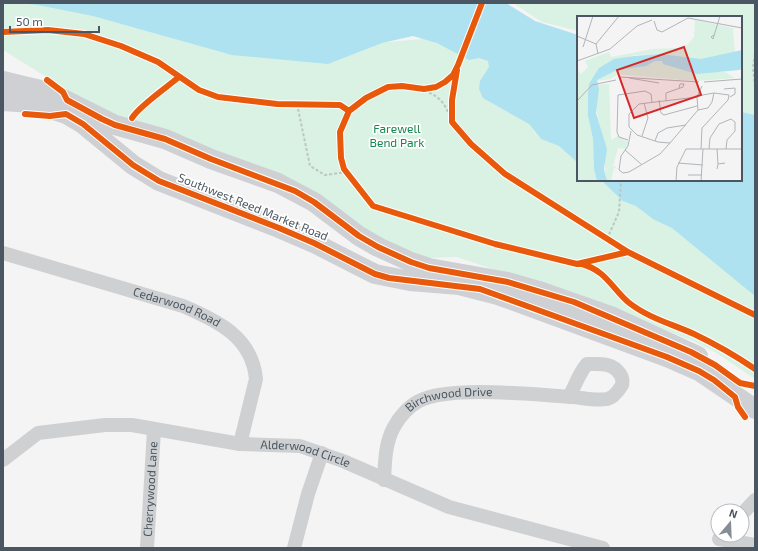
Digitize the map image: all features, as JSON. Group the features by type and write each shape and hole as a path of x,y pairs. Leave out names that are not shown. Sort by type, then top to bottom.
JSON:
{"main road":[{"name":"Southwest Reed Market Road","path":"3,81 49,92 115,125 165,138 211,159 278,183 314,202 359,236 378,248 411,262 429,268 508,282 567,300 613,317 691,352 714,365 755,393"},
{"name":"Southwest Reed Market Road","path":"3,101 32,103 66,114 83,124 133,165 159,181 314,243 375,274 410,281 459,285 498,295 668,357 699,371 755,409"}],"street":[{"name":"Cedarwood Road","path":"3,253 183,306 208,317 230,331 245,346 253,361 256,379 240,444"},
{"name":"Birchwood Drive","path":"384,480 388,443 394,426 406,411 419,401 435,396 490,393 569,397"},
{"name":"Alderwood Circle","path":"3,460 38,433 105,425 132,425 240,444 300,446 322,453 449,507 603,548"},
{"name":"Cherrywood Lane","path":"147,548 154,430"},
{"path":"294,548 308,494 322,453"},
{"path":"736,543 755,545"}],"path":[{"path":"746,83 755,87 753,67 755,54 748,55"},
{"path":"411,87 424,89 436,87"},
{"path":"411,87 433,94 445,103 452,122 457,128"},
{"path":"296,104 310,166 325,175 348,174 342,164"},
{"path":"452,106 452,122"},
{"path":"601,235 607,241 620,210 621,181"}],"green space":[{"name":"Farewell Bend Park","path":"3,3 131,3 342,46 434,38 488,61 535,133 541,139 559,146 577,162 577,181 602,181 617,194 673,228 755,289 755,379 715,352 693,341 621,313 457,257 424,258 130,124 77,96 3,50"},
{"path":"513,3 755,3 755,123 742,117 742,16 577,16 577,31 542,22"}],"water":[{"path":"20,3 506,3 535,21 577,35 577,162 559,146 541,139 529,124 483,98 479,89 480,81 489,67 488,61 479,58 469,60 437,43 413,36 382,43 328,64 232,55 93,16"},
{"path":"742,112 755,115 755,296 672,228 653,219 636,206 623,201 602,181 742,181"}],"cycle path":[{"path":"482,3 458,65 453,75 445,82 436,87 424,89 402,86 388,87 366,98 349,111 340,132 341,158 344,169 373,206 495,244 577,264 628,252"},
{"path":"3,32 48,30 84,34 121,46 158,62 199,90 218,97 277,104 340,105 349,111"},
{"path":"457,70 452,100 452,122 471,144 505,174 628,252 755,315"},
{"path":"132,118 135,113 146,103 179,77"},
{"path":"47,80 63,92 67,100 115,125 165,139 211,159 295,191 314,202 359,236 378,247 411,262 429,268 508,282 574,302 691,352 715,365 740,383 755,386"},
{"path":"25,114 50,116 66,114 83,124 133,165 159,181 314,243 375,274 389,278 480,289 667,357 699,371 714,380 735,397 738,407 745,417"},
{"path":"582,264 603,275 622,296 636,308 652,317 710,342 755,369"}]}
